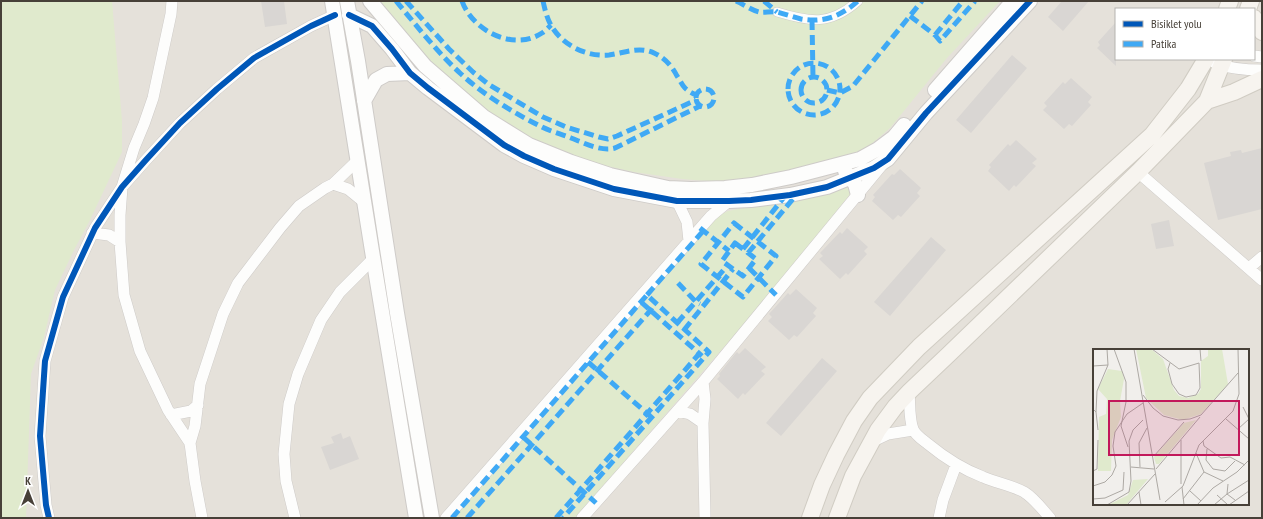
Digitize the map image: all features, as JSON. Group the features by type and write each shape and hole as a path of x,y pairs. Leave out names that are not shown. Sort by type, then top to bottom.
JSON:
{"main road":[{"path":"1255,19 1262,32"},
{"path":"1207,101 1215,61"},
{"path":"810,518 822,485 836,455 854,421 870,398 919,347 1152,134 1172,112 1188,89 1215,61"},
{"path":"842,514 853,476 871,442 895,407 909,392 1138,172 1207,101 1234,92 1262,80"}],"street":[{"path":"172,1 171,14 153,98 134,148 122,187 120,242 124,295 140,351 150,375 168,410 190,443"},
{"path":"332,1 416,518"},
{"path":"347,1 397,313 432,518"},
{"path":"370,1 425,66 484,117 529,145 571,162 610,175 668,188 691,189 726,188 792,178 860,159 878,149 894,137 1013,1"},
{"path":"777,12 803,19 824,20 850,8 858,1"},
{"path":"582,518 703,382 926,113 1030,1"},
{"path":"49,518 46,505 40,436 45,361 63,297 92,233 122,187 180,123 217,89 254,58 311,26 335,15"},
{"path":"349,15 372,26 410,73 477,126 504,145 524,156 554,169 614,189 677,202 751,200 790,195 827,186 874,168 888,158"},
{"path":"1215,61 1245,70 1262,70"},
{"path":"364,101 376,80 387,74 410,73"},
{"path":"202,518 190,443 195,426 200,384 223,314 238,283 256,258 299,206 333,184 358,160"},
{"path":"840,164 855,184 858,195"},
{"path":"1138,172 1262,280"},
{"path":"333,184 348,189 364,202"},
{"path":"446,518 711,216 729,201"},
{"path":"677,202 687,222 689,241"},
{"path":"92,233 109,235 120,242"},
{"path":"1249,268 1262,257"},
{"path":"295,518 286,481 284,454 289,404 298,374 321,320 340,292 373,259"},
{"path":"703,382 705,399 703,423 706,518"},
{"path":"909,392 913,430 944,457 956,465 984,478 1008,485 1024,493 1050,518"},
{"path":"171,415 191,411 198,405"},
{"path":"677,411 690,414 703,423"},
{"path":"871,442 888,434 913,430"},
{"path":"939,518 943,500 956,465"}],"shaded area":[{"path":"1,1 1262,1 1262,518 1,518"}],"green space":[{"path":"1,1 112,1 122,121 122,152 55,290 44,337 31,374 26,518 1,518"},
{"path":"379,1 1000,1 947,58 890,128 868,147 840,160 776,175 720,182 682,179 634,172 607,166 577,157 531,138 491,113 460,90 427,59"},
{"path":"847,188 851,193 758,308 575,518 449,518 714,218 728,211"}],"building":[{"path":"261,1 284,1 287,24 265,27"},
{"path":"1062,1 1089,1 1063,31 1048,17"},
{"path":"1115,23 1116,66 1097,48 1100,45 1098,42"},
{"path":"1012,55 1027,68 971,133 956,120"},
{"path":"1071,78 1092,97 1088,102 1091,105 1072,126 1069,124 1064,129 1043,110 1047,106 1044,103 1063,82 1065,84"},
{"path":"1016,140 1037,159 1032,163 1036,166 1016,187 1014,185 1009,191 988,171 991,167 989,165 1008,144 1010,146"},
{"path":"1262,148 1262,209 1218,220 1204,163 1231,156 1230,152 1241,150 1242,153"},
{"path":"900,169 921,188 917,193 920,196 901,217 898,215 893,220 872,201 875,197 873,195 892,174 894,175"},
{"path":"1169,220 1174,246 1156,249 1151,224"},
{"path":"847,228 868,247 864,251 867,254 848,275 846,273 840,279 819,259 823,256 820,253 840,232 842,234"},
{"path":"931,237 946,250 890,316 874,302"},
{"path":"796,289 817,308 813,313 816,316 797,337 794,335 789,340 768,321 772,317 769,314 788,293 790,295"},
{"path":"745,348 766,367 761,371 765,374 745,395 743,393 738,399 717,379 720,376 719,374 735,354 737,352 739,354"},
{"path":"822,358 837,371 781,436 766,423"},
{"path":"341,433 343,439 350,436 359,459 330,470 321,447 334,443 331,437"}],"marked path":[{"path":"396,1 427,39 461,74 479,89 509,109 540,126 598,148 615,148 700,106"},
{"path":"406,1 449,49 488,84 543,117 566,127 608,139 696,100"},
{"path":"462,1 467,11 484,29 507,39 519,40 531,38 542,33 551,25"},
{"path":"543,1 547,18 552,27 557,34 570,45 584,52 601,55 637,50 654,53 662,57 673,69 684,87 696,95"},
{"path":"736,1 759,12 777,12 809,20 832,17 845,11 858,1"},
{"path":"764,1 777,12"},
{"path":"827,90 840,93 853,86 922,1"},
{"path":"935,35 963,1"},
{"path":"910,16 935,35 940,41 975,1"},
{"path":"812,20 813,78"},
{"path":"809,63 819,63 828,67 836,75 840,84 840,89 840,94 836,103 828,111 819,115 809,115 800,111 792,103 788,94 788,84 792,75 800,67 809,63"},
{"path":"814,77 823,81 827,90 823,99 814,103 805,99 801,90 805,81 814,77"},
{"path":"701,89 709,89 714,94 714,98 712,105 709,107 701,107 696,102 696,94 701,89"},
{"path":"748,253 797,194"},
{"path":"743,249 785,196"},
{"path":"734,223 776,256 743,297 701,264 734,223"},
{"path":"700,228 729,251"},
{"path":"647,295 703,231"},
{"path":"735,243 756,259 743,276 722,261 735,243"},
{"path":"677,323 728,265"},
{"path":"749,268 776,295"},
{"path":"684,330 733,269"},
{"path":"678,283 696,302 700,304"},
{"path":"452,518 647,295 709,352 563,518"},
{"path":"641,302 702,356"},
{"path":"467,518 650,311 655,303"},
{"path":"556,518 699,354"},
{"path":"588,362 650,416"},
{"path":"523,437 596,503"}],"cycle path":[{"path":"349,15 372,26 410,73 428,88 504,145 524,156 554,169 614,189 677,201 729,201 790,195 827,187 874,168 888,159 926,113 1030,1"},
{"path":"49,518 46,505 40,436 45,361 63,297 95,228 122,187 180,123 217,89 254,58 311,26 335,15"}]}
